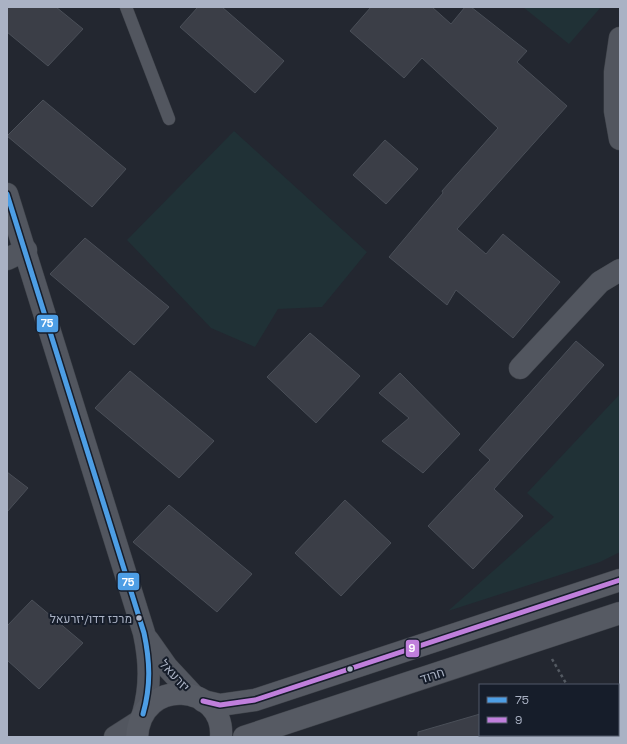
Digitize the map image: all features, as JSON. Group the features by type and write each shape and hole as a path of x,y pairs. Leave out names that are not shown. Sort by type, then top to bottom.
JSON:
{"street":[{"path":"620,38 615,72 620,139"},
{"name":"יזרעאל","path":"7,194 16,254 144,634 149,655 150,678 147,698 140,724"},
{"path":"520,368 600,282 620,270"},
{"path":"115,737 140,724 152,703 166,695 180,693 220,705 255,700 620,580"},
{"name":"חרוד","path":"244,737 620,613"},
{"name":"יזרעאל","path":"144,634 154,650 168,667 198,698"},
{"path":"198,698 207,703 217,714 222,731 222,737"},
{"path":"272,737 295,720"}],"lane":[{"path":"126,7 169,119"}],"path":[{"path":"544,638 554,662 566,684"}],"shaded area":[{"path":"523,7 601,7 569,44"},
{"path":"234,131 367,252 322,307 278,309 255,347 211,328 127,240"},
{"path":"620,394 620,552 600,562 448,611 554,517 527,493"}],"building":[{"path":"7,7 56,7 83,29 48,66 7,32"},
{"path":"198,7 222,7 284,61 255,93 180,27"},
{"path":"371,7 432,7 451,24 465,7 471,7 527,51 517,62 567,106 457,229 486,254 503,234 560,282 513,338 456,290 447,305 389,257 443,193 442,191 498,128 422,58 404,78 350,31"},
{"path":"43,100 126,169 92,207 7,136"},
{"path":"385,140 418,169 386,204 353,175"},
{"path":"85,238 169,307 134,345 50,274"},
{"path":"310,333 360,376 316,423 267,377"},
{"path":"576,341 604,365 494,489 523,516 473,569 428,526 490,460 479,450"},
{"path":"130,371 214,441 179,478 95,408"},
{"path":"400,373 460,434 423,473 382,441 409,418 379,393"},
{"path":"7,472 28,488 7,512"},
{"path":"345,500 391,543 341,596 295,553"},
{"path":"169,505 252,574 217,612 133,542"},
{"path":"32,600 83,643 39,689 7,660 7,626"},
{"path":"479,714 480,737 418,737 418,732"}],"transit line":[{"name":"75","path":"7,194 144,633 148,654 149,674 146,704 143,714"},
{"name":"9","path":"203,701 220,705 255,700 620,580"}],"place":[{"name":"מרכז דדו/יזרעאל","path":"139,618"}]}
